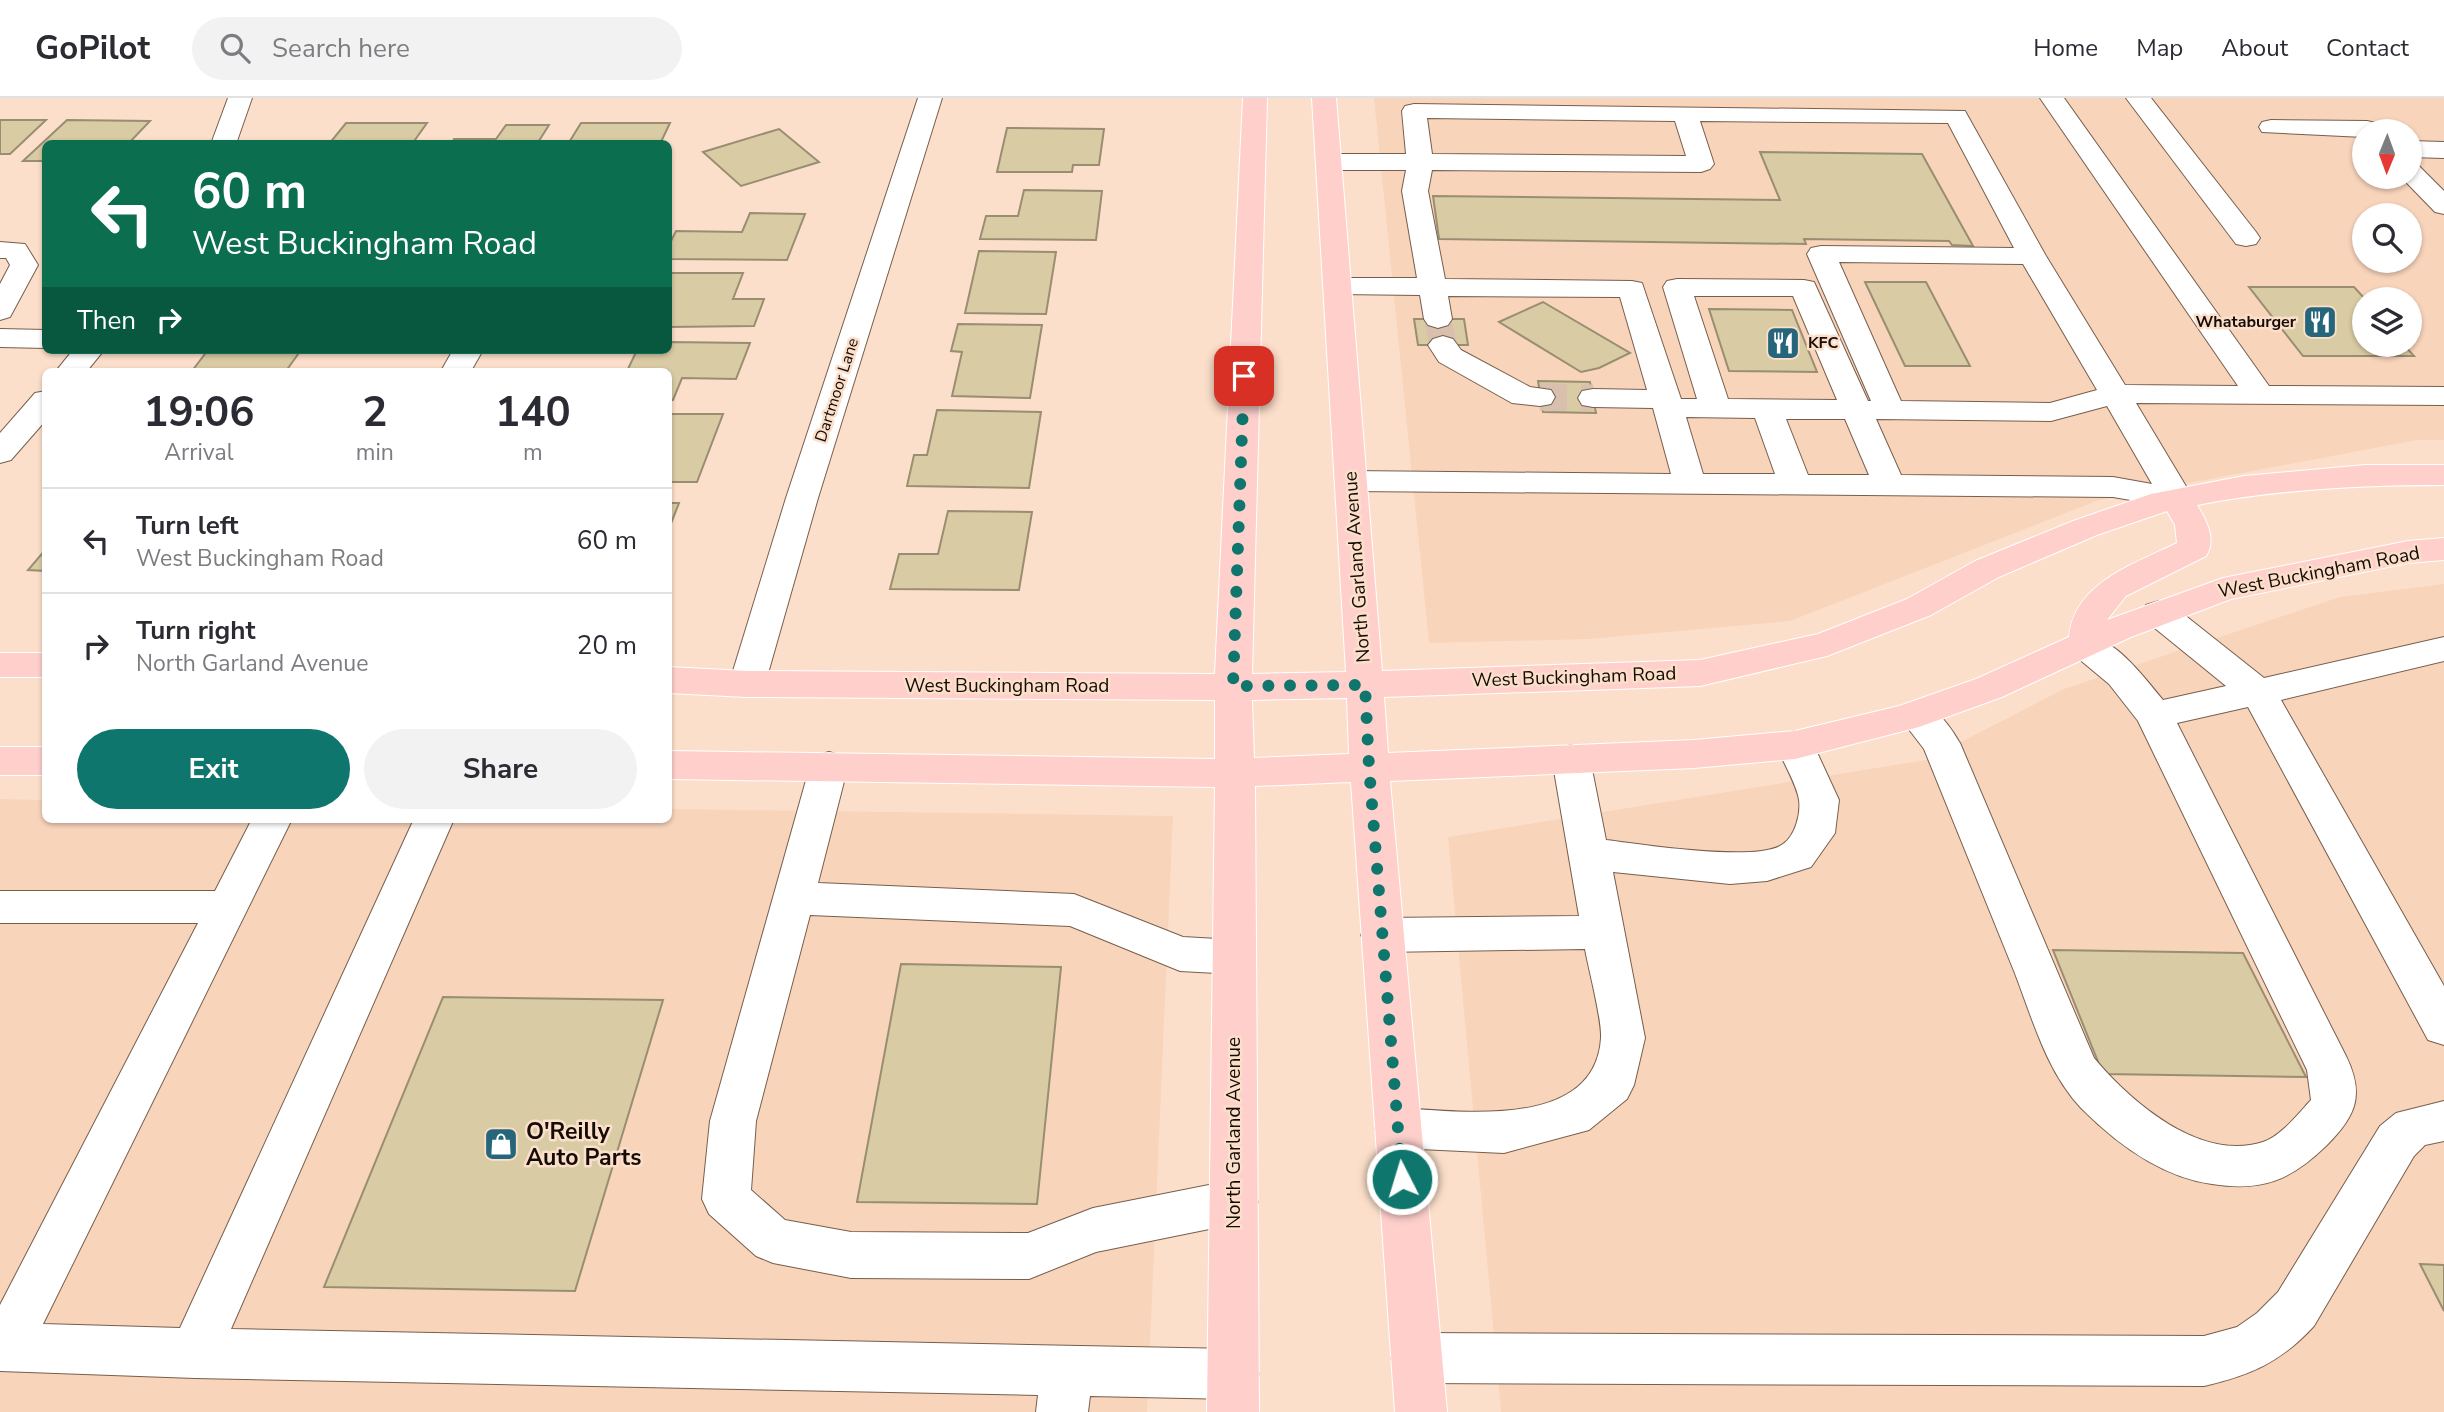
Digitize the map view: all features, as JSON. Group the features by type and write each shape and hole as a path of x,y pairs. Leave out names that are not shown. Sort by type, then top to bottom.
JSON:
{"main road":[{"name":"North Garland Avenue","path":"1233,1393 1233,686 1255,98"},
{"name":"North Garland Avenue","path":"1324,98 1369,767 1421,1412"},
{"name":"West Buckingham Road","path":"672,680 747,684 1233,686 1365,685 1700,673 1827,644 1919,607 1987,569 2124,514 2177,498 2244,486 2365,475 2444,475"},
{"path":"2086,645 2088,620 2114,588 2194,548 2192,525 2177,498"},
{"name":"West Buckingham Road","path":"672,765 1235,773 1694,754 1795,745 1916,714 1989,688 2118,629 2223,589 2408,552 2444,549"},
{"path":"0,664 42,665"},
{"path":"0,761 42,761"}],"street":[{"path":"224,140 240,98"},
{"name":"Dartmoor Lane","path":"747,684 802,498 930,98"},
{"path":"2052,98 2260,395"},
{"path":"2138,98 2246,238"},
{"path":"1540,397 1522,396 1450,356 1441,332 1415,191 1420,162 1413,104 1685,114 1950,107 2032,256 2177,498"},
{"path":"1329,162 1701,164 1685,114"},
{"path":"2271,127 2352,128"},
{"path":"2422,149 2444,150"},
{"path":"2422,183 2444,206"},
{"path":"0,250 15,250 24,265 0,311"},
{"path":"1890,410 1821,254 2032,256"},
{"path":"1338,286 1632,289 1690,484"},
{"path":"1716,409 1677,287 1804,288 1889,485"},
{"path":"0,338 42,338"},
{"path":"74,368 86,354"},
{"path":"1593,398 1716,409 2051,412 2115,394 2444,396"},
{"path":"0,453 42,405"},
{"path":"1767,409 1795,484"},
{"path":"1351,481 2113,487 2177,498"},
{"path":"2159,613 2258,692 2444,1027"},
{"path":"1916,714 1941,743 2076,1069 2090,1087 2148,1135 2179,1154 2209,1163 2269,1162 2288,1153 2332,1110 2336,1095 2330,1070 2154,715 2122,675 2086,645"},
{"path":"2154,715 2444,649"},
{"path":"1589,855 1730,868 1767,865 1797,856 1815,833 1819,800 1795,745"},
{"path":"1398,1128 1504,1133 1573,1116 1611,1085 1623,1038 1571,759"},
{"path":"829,766 733,1121 726,1199 773,1240 850,1255 1029,1256 1093,1230 1234,1202"},
{"path":"270,823 5,1348 195,1353 1064,1392 1233,1393"},
{"path":"195,1353 432,823"},
{"path":"793,898 1074,909 1180,954 1235,957"},
{"path":"0,906 227,907"},
{"path":"1382,935 1604,932"},
{"path":"1417,1358 2204,1361 2236,1354 2246,1351 2276,1332 2296,1309 2397,1141 2412,1126 2444,1121"}],"shaded area":[{"path":"1374,98 2444,98 2444,440 2417,440 2099,500 1790,621 1589,639 1429,643"},
{"path":"2444,584 2444,1412 1501,1412 1448,837 1926,760 2064,689 2340,597"},
{"path":"0,799 42,800 42,823 672,823 672,809 1173,816 1147,1412 0,1412"}],"building":[{"path":"0,120 46,120 10,154 0,154"},
{"path":"67,120 150,121 132,140 46,140"},
{"path":"346,123 427,123 415,140 332,140"},
{"path":"581,123 670,123 662,140 570,140"},
{"path":"506,125 549,125 540,140 453,140 496,139"},
{"path":"1007,128 1104,129 1099,165 1073,165 1072,172 997,172"},
{"path":"779,129 819,162 741,186 703,152"},
{"path":"42,143 42,161 23,161"},
{"path":"1760,152 1922,154 1973,246 1952,245 1949,241 1804,239 1806,244 1439,239 1433,196 1780,200"},
{"path":"1024,190 1102,191 1096,240 980,239 986,216 1018,216"},
{"path":"750,213 805,214 787,260 672,259 672,239 676,231 742,232"},
{"path":"979,251 1056,252 1046,314 965,313"},
{"path":"672,273 743,273 733,299 764,299 754,326 672,327"},
{"path":"1865,282 1926,282 1970,366 1905,366"},
{"name":"Whataburger","path":"2249,287 2352,287 2352,356 2303,356"},
{"path":"1543,302 1630,353 1599,368 1581,372 1499,322"},
{"path":"1709,309 1792,310 1817,372 1729,371"},
{"path":"1414,319 1464,319 1468,345 1418,345"},
{"path":"958,324 1042,325 1030,398 952,396 962,352 951,351"},
{"path":"672,342 750,343 736,379 682,378 673,400 672,368 628,368 635,354 672,354"},
{"path":"205,354 298,354 288,368 194,368"},
{"path":"1538,381 1590,382 1596,413 1543,412"},
{"path":"937,410 1041,412 1029,488 907,486 914,455 927,455"},
{"path":"672,414 723,414 697,482 672,482"},
{"path":"672,503 679,503 672,521"},
{"path":"948,511 1032,512 1019,590 890,589 899,554 938,554"},
{"path":"42,554 42,571 28,570"},
{"path":"2053,950 2243,953 2306,1077 2103,1074"},
{"path":"901,964 1061,967 1037,1204 857,1202"},
{"name":"O'Reilly Auto Parts","path":"443,997 663,1000 575,1291 324,1287"},
{"path":"2420,1264 2444,1265 2444,1311"}],"tunnel":[{"path":"1438,319 1443,345"},
{"path":"1540,397 1593,398"}],"place":[{"name":"Whataburger","path":"2320,322"},
{"name":"KFC","path":"1783,343"},
{"name":"O'Reilly Auto Parts","path":"501,1144"}],"route":[{"path":"1244,376 1233,686 1365,685 1369,767 1402,1179"}]}
